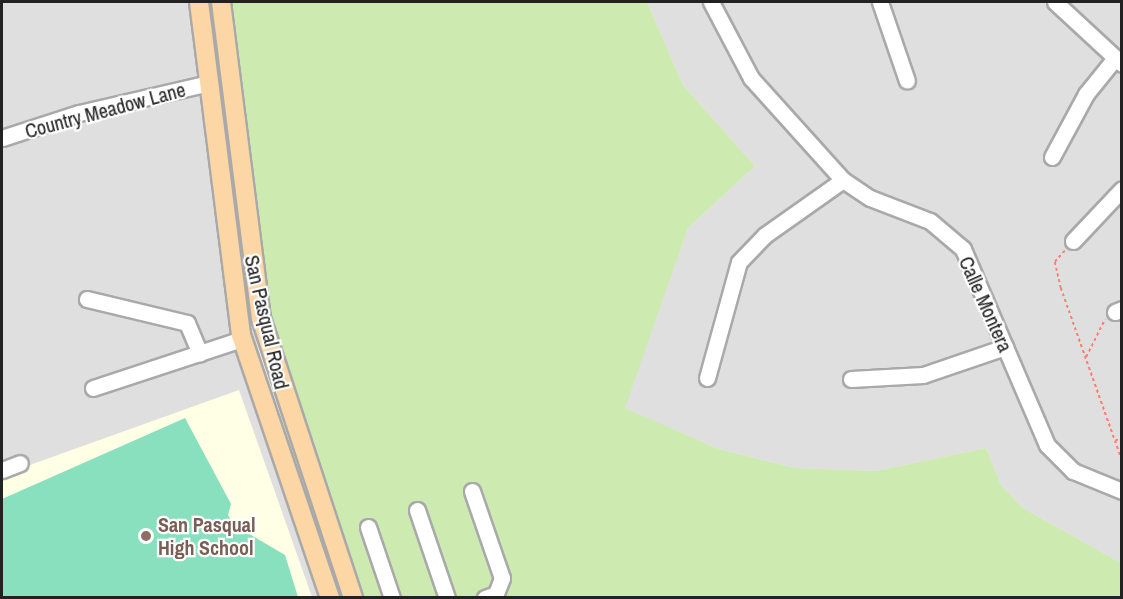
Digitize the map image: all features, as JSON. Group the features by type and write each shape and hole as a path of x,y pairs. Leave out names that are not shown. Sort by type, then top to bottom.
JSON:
{"main road":[{"name":"San Pasqual Road","path":"199,2 242,339 330,597"},
{"name":"San Pasqual Road","path":"221,2 258,307 353,597"}],"street":[{"name":"Calle Montera","path":"711,2 751,78 843,180 870,198 930,221 963,249 1047,445 1073,471 1122,491"},
{"path":"880,2 907,81"},
{"path":"1052,157 1086,94 1118,61 1055,2"},
{"name":"Country Meadow Lane","path":"2,138 79,113 209,83"},
{"path":"707,378 739,262 765,235 843,180"},
{"path":"1073,241 1122,189"},
{"path":"87,299 187,324 200,353"},
{"path":"93,388 242,339"},
{"path":"851,379 923,375 1005,348"},
{"path":"2,470 21,464"},
{"path":"472,491 502,578 496,594 485,597"},
{"path":"417,510 447,597"},
{"path":"368,527 392,597"}],"path":[{"path":"1073,241 1055,262 1122,460"},
{"path":"1086,358 1099,323 1118,311"},
{"path":"1115,441 1122,437"}],"shaded area":[{"path":"2,2 210,2 243,281 266,382 340,597 2,597"},
{"path":"647,2 1121,2 1121,563 1023,508 1001,485 986,448 876,471 795,468 719,449 624,408 688,228 755,166 683,85"},
{"name":"San Pasqual High School","path":"239,390 312,597 2,598 2,475"}],"green space":[{"path":"210,2 647,2 683,85 755,166 688,228 625,408 719,449 795,468 876,471 986,448 1001,485 1023,508 1121,563 1121,597 340,597 249,318"},
{"name":"San Pasqual High School","path":"185,418 231,504 228,515 234,525 285,555 298,597 2,597 2,499"}],"place":[{"name":"San Pasqual High School","path":"146,536"}]}
